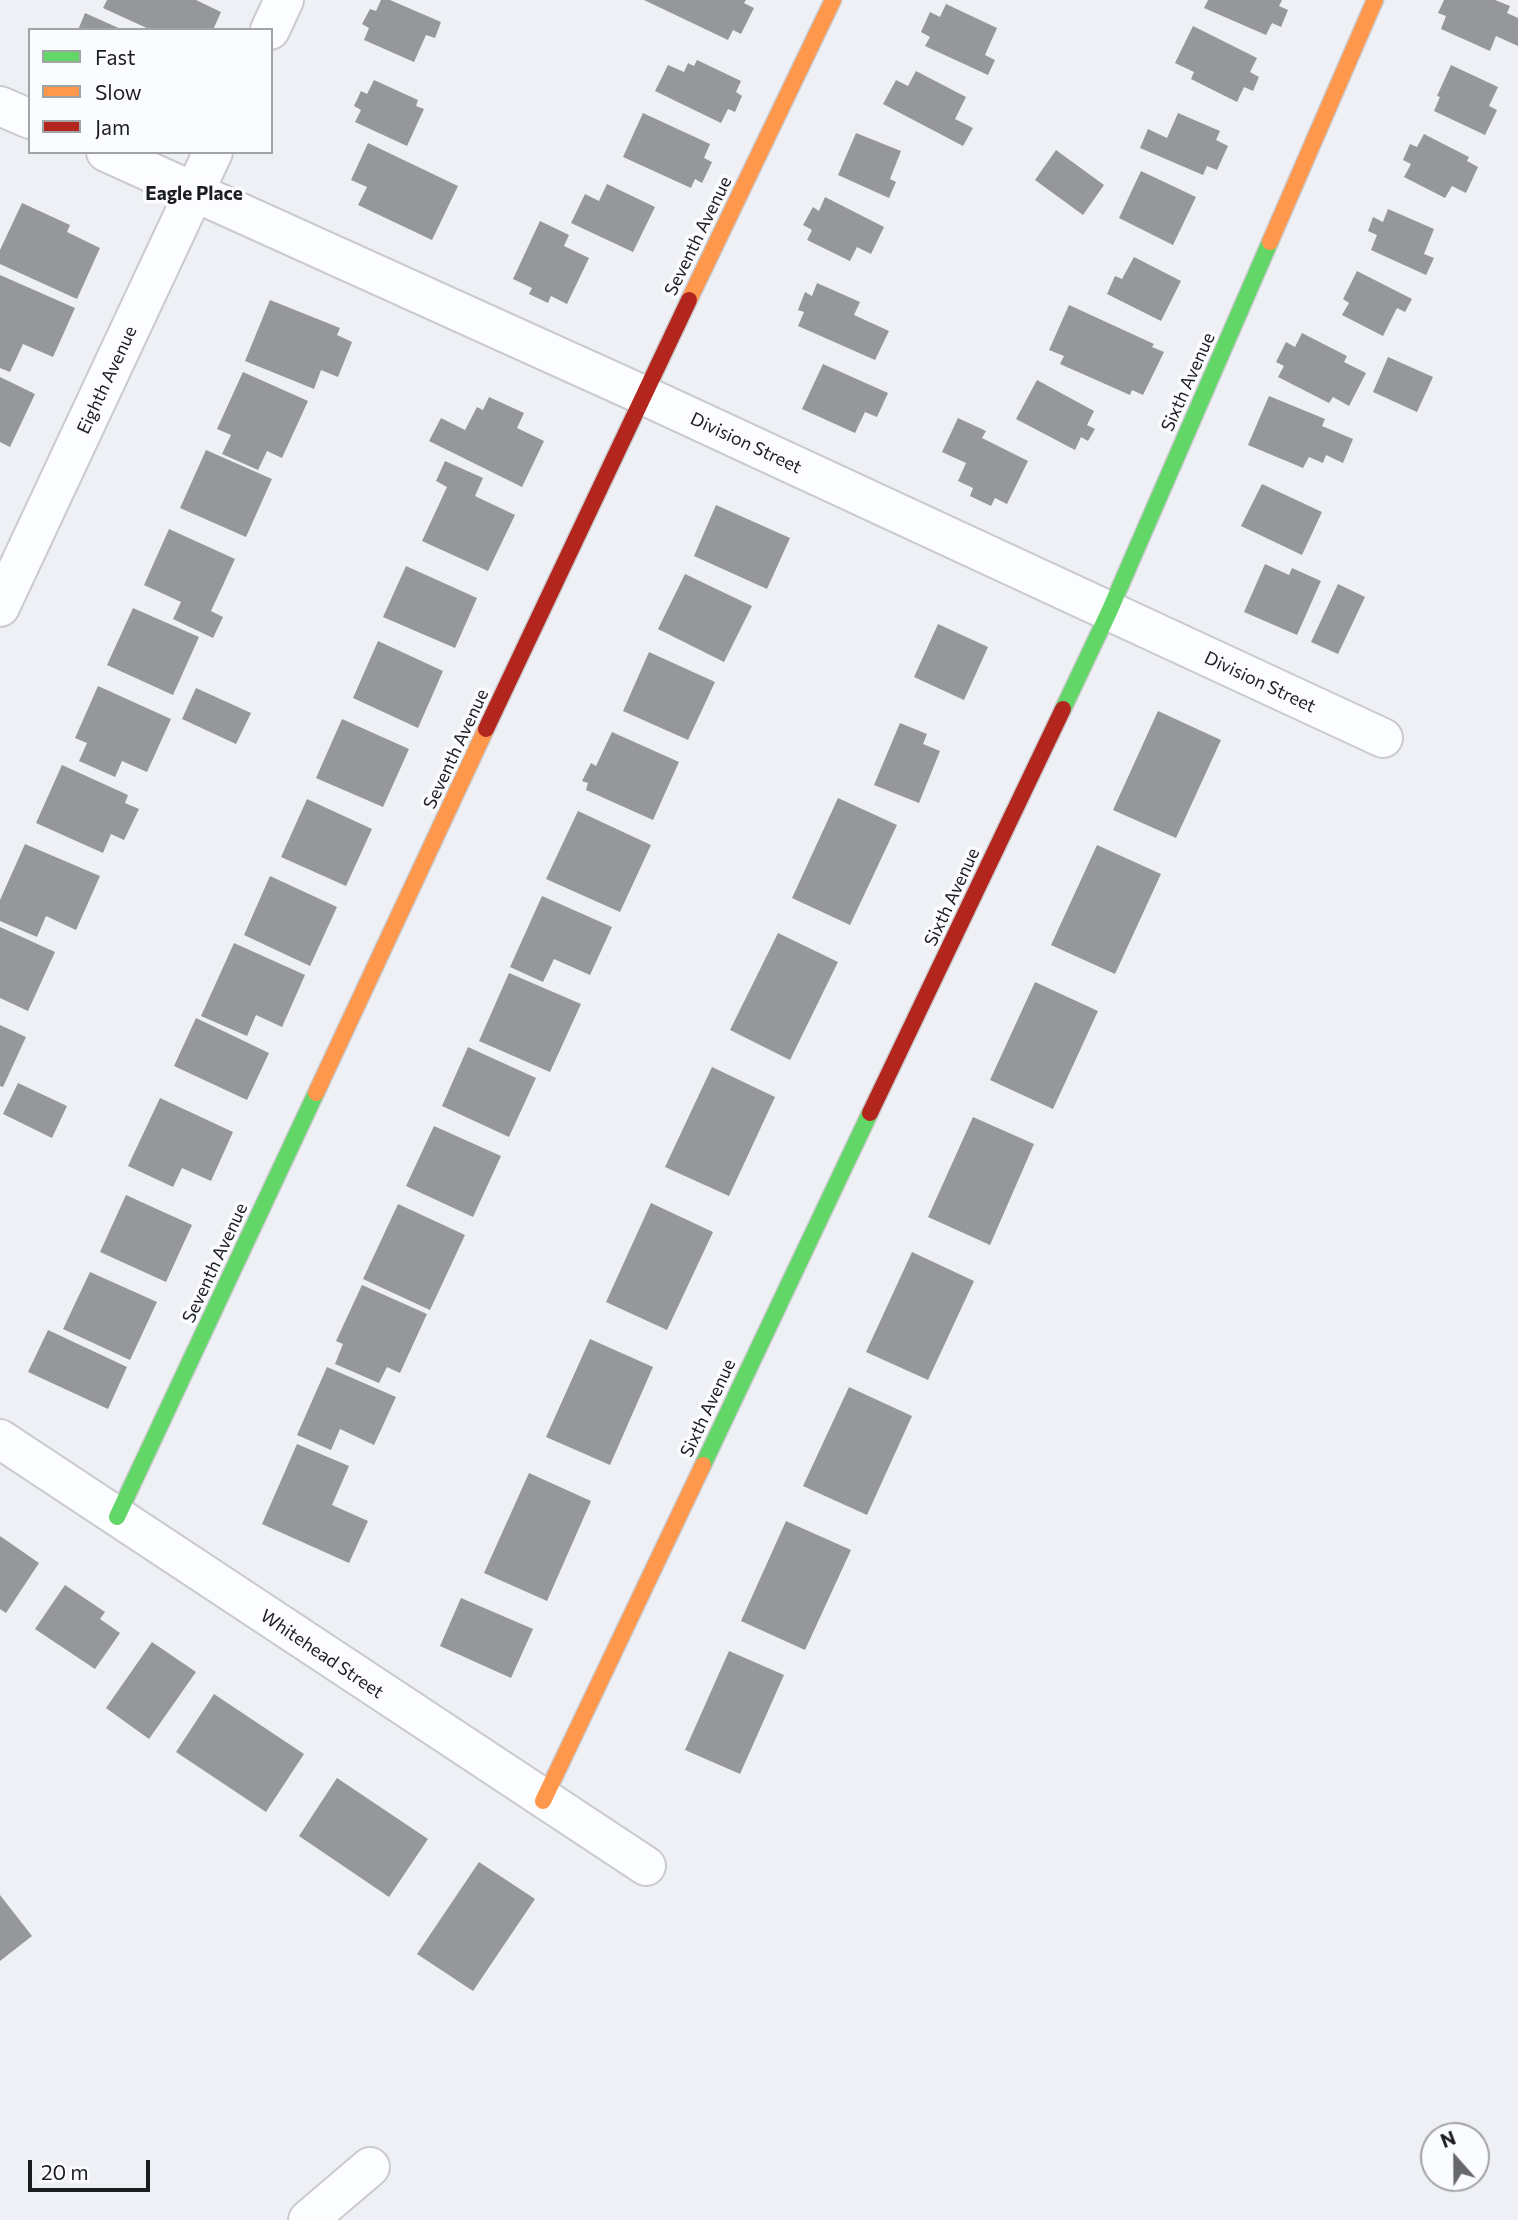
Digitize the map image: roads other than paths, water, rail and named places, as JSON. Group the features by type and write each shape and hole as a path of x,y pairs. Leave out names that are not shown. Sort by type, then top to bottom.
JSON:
{"street":[{"path":"271,28 284,0"},
{"name":"Seventh Avenue","path":"117,1517 643,395 833,0"},
{"name":"Sixth Avenue","path":"543,1801 1109,612 1375,0"},
{"path":"0,106 28,118"},
{"name":"Division Street","path":"111,154 643,395 1383,737"},
{"name":"Eighth Avenue","path":"0,607 212,154"},
{"name":"Whitehead Street","path":"0,1439 543,1801 646,1866"},
{"path":"308,2220 370,2167"}],"district":[{"name":"Eagle Place","path":"194,194"}]}
